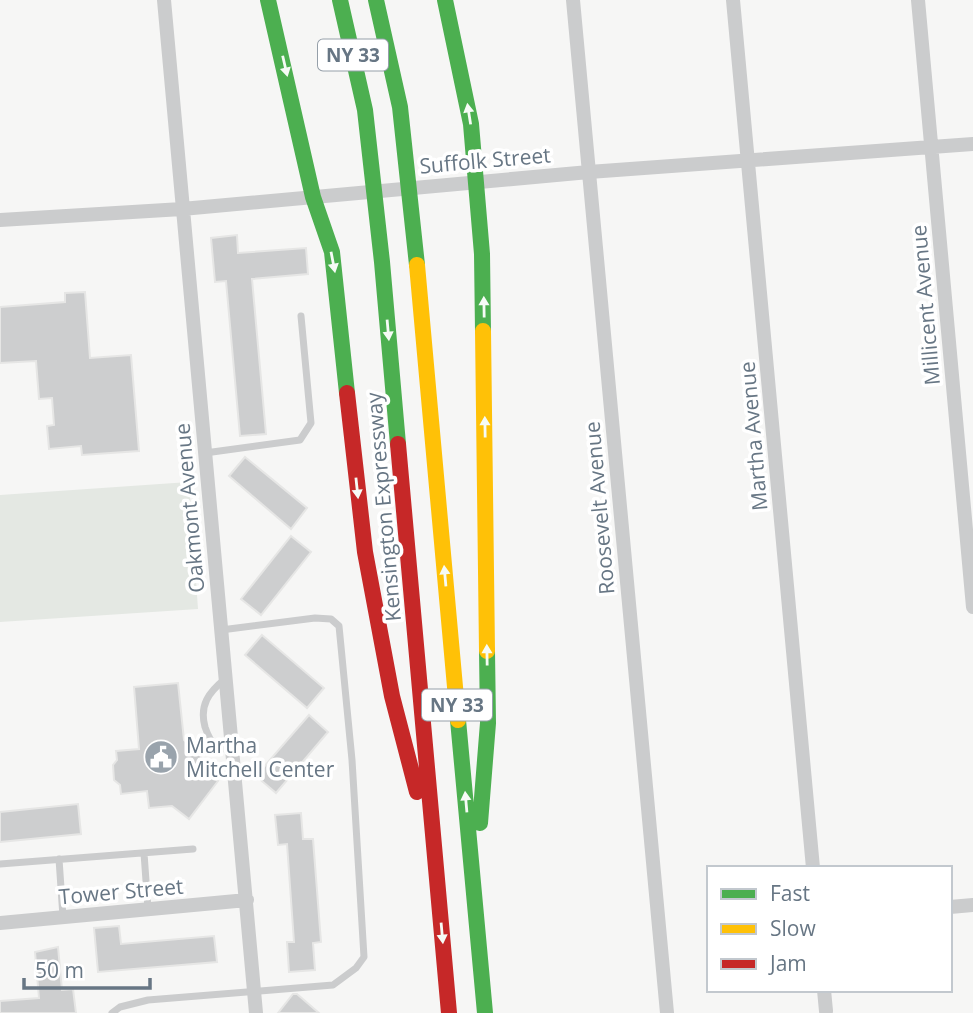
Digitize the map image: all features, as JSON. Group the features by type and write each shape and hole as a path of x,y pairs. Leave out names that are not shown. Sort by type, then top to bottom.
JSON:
{"highway":[{"path":"268,0 313,197 332,252 358,495 375,608 392,696 437,864"},
{"name":"Kensington Expressway","path":"340,0 365,110 382,262 449,1013"},
{"name":"NY 33","path":"376,0 400,107 485,1013"},
{"path":"445,0 466,97 477,182 484,299 488,723 474,895"}],"street":[{"name":"Oakmont Avenue","path":"164,0 256,1013"},
{"name":"Roosevelt Avenue","path":"573,0 667,1013"},
{"name":"Martha Avenue","path":"733,0 813,866"},
{"name":"Millicent Avenue","path":"918,0 973,607"},
{"name":"Suffolk Street","path":"0,220 182,209 589,172 973,144"},
{"name":"Tower Street","path":"0,923 247,900"},
{"path":"952,907 973,905"},
{"path":"824,992 826,1012"}],"lane":[{"path":"205,453 300,440 311,424 301,316"},
{"path":"112,1013 120,1007 148,1000 333,985 356,968 363,957 352,760 339,626 331,619 315,618 221,630"},
{"path":"225,678 212,690 204,704 202,718 206,732 214,744 232,752"},
{"path":"0,864 193,849"},
{"path":"144,853 148,909"},
{"path":"59,859 63,917"}],"shaded area":[{"path":"189,482 198,609 0,622 0,495"}],"building":[{"path":"237,235 238,253 306,248 308,274 252,279 266,434 240,436 226,281 215,282 211,238"},
{"path":"85,292 90,358 131,355 139,451 82,455 81,446 49,449 47,426 54,425 52,398 39,399 36,361 0,363 0,307 65,302 65,293"},
{"path":"245,457 307,508 291,529 229,476"},
{"path":"291,536 311,552 261,615 241,599"},
{"path":"262,635 324,688 307,708 245,655"},
{"path":"178,683 184,740 201,754 202,769 218,781 189,819 172,806 149,808 147,791 121,794 120,785 114,780 116,751 139,749 134,687"},
{"path":"309,715 328,732 276,793 256,776"},
{"path":"78,804 81,834 0,842 0,812"},
{"path":"301,813 303,839 313,839 321,942 313,943 315,970 289,972 287,942 294,942 287,844 278,845 275,815"},
{"path":"119,926 121,944 214,936 217,962 98,972 94,928"},
{"path":"58,947 62,990 73,989 76,1013 0,1013 0,1001 39,998 35,952"},
{"path":"293,994 297,994 319,1013 278,1013"}],"traffic: fast":[{"path":"268,0 313,197 332,252 347,393"},
{"path":"340,0 365,110 398,444"},
{"path":"376,0 400,107 417,265"},
{"path":"445,0 471,124 482,254 483,331"},
{"path":"480,823 488,723 487,651"},
{"path":"458,720 485,1013"}],"traffic: slow":[{"path":"417,265 458,720"},
{"path":"483,331 487,651"}],"traffic: jam":[{"path":"347,393 365,552 392,696 417,792"},
{"path":"398,444 449,1013"}],"place":[{"name":"Martha Mitchell Center","path":"161,757"}]}
